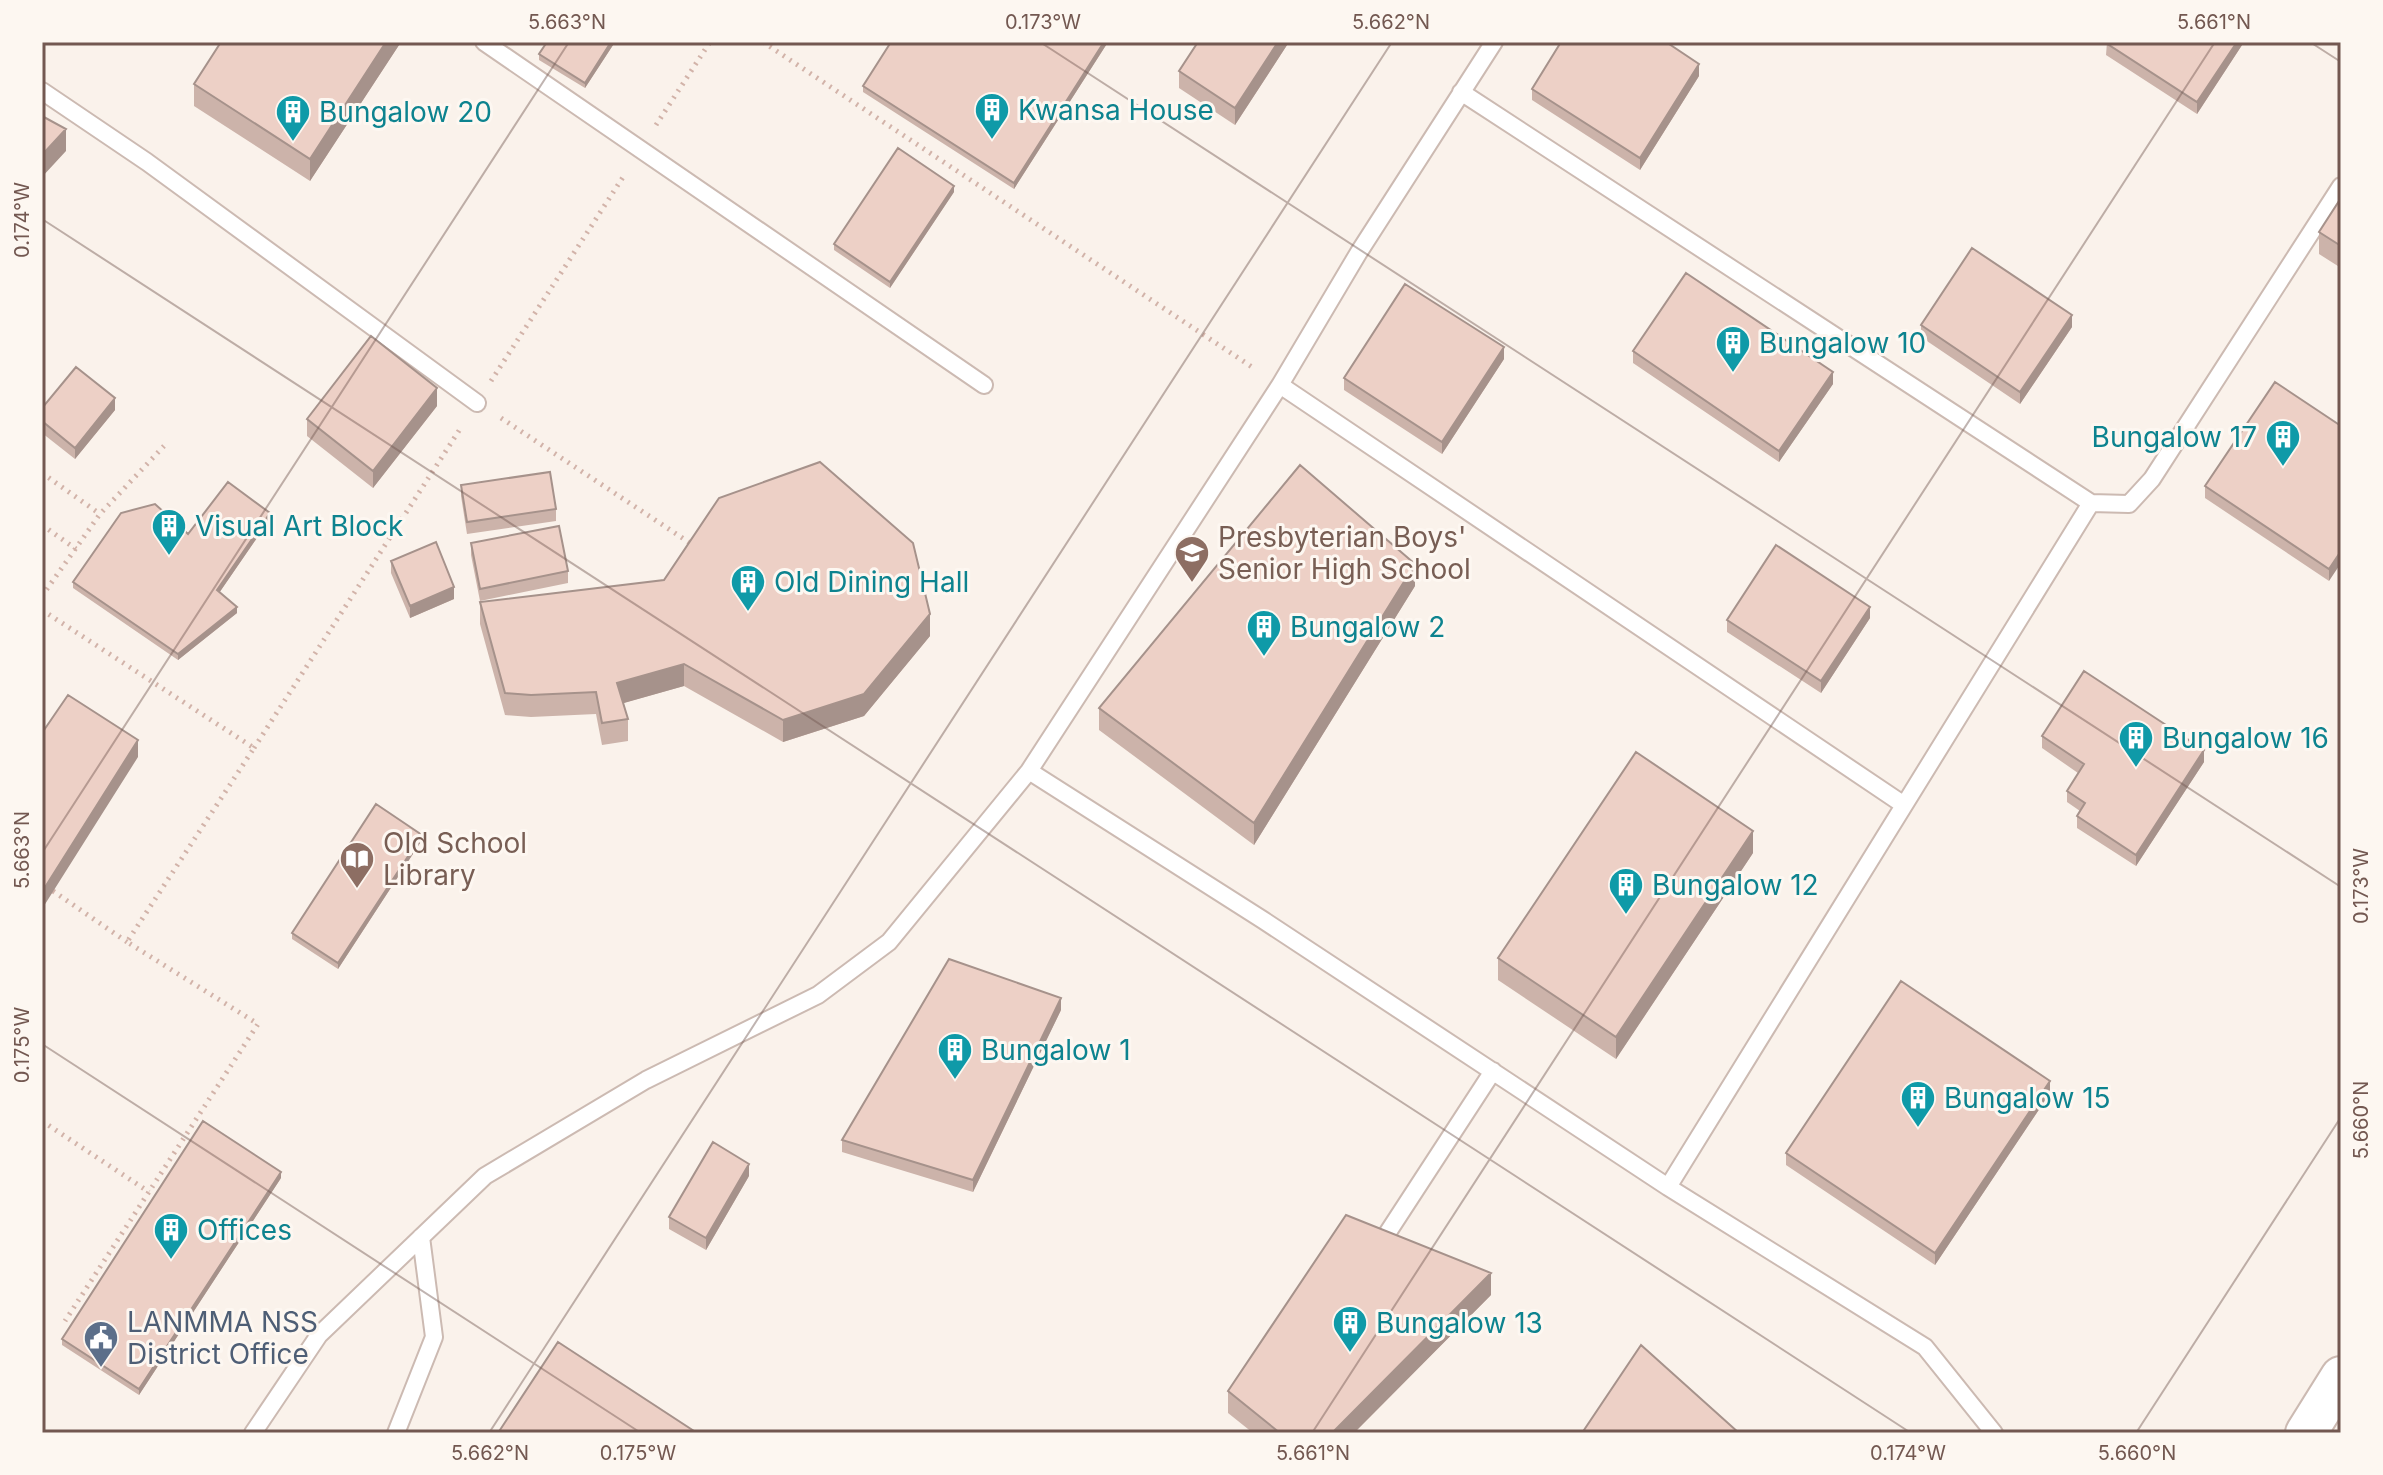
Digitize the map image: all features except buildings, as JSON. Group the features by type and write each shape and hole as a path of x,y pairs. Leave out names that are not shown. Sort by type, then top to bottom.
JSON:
{"street":[{"path":"2306,1433 2341,1377"}],"lane":[{"path":"484,42 984,385"},
{"path":"253,1433 319,1335 485,1176 646,1080 818,995 889,942 1029,771 1280,385 1359,252 1494,42"},
{"path":"42,91 147,162 477,403"},
{"path":"1461,92 2091,503 2129,504 2152,479 2341,186"},
{"path":"1280,385 1904,805"},
{"path":"1668,1187 2091,503"},
{"path":"1029,771 1263,920 1668,1187 1925,1347 1994,1433"},
{"path":"1379,1246 1493,1071"},
{"path":"396,1433 434,1337 421,1237"}],"path":[{"path":"763,42 1280,385"},
{"path":"477,403 700,549"},
{"path":"42,596 100,514 164,446"},
{"path":"42,473 100,514"},
{"path":"42,525 76,549"},
{"path":"42,610 254,748 127,942"},
{"path":"53,891 127,942 258,1024 65,1321"},
{"path":"42,1121 149,1192"}],"place":[{"name":"Kwansa House","path":"992,141"},
{"name":"Bungalow 20","path":"293,143"},
{"name":"Bungalow 10","path":"1733,374"},
{"name":"Bungalow 17","path":"2283,468"},
{"name":"Visual Art Block","path":"169,557"},
{"name":"Presbyterian Boys' Senior High School","path":"1192,584"},
{"name":"Old Dining Hall","path":"748,613"},
{"name":"Bungalow 2","path":"1264,658"},
{"name":"Bungalow 16","path":"2136,769"},
{"name":"Old School Library","path":"357,890"},
{"name":"Bungalow 12","path":"1626,916"},
{"name":"Bungalow 1","path":"955,1081"},
{"name":"Bungalow 15","path":"1918,1129"},
{"name":"Offices","path":"171,1261"},
{"name":"Bungalow 13","path":"1350,1354"},
{"name":"LANMMA NSS District Office","path":"101,1369"}]}
